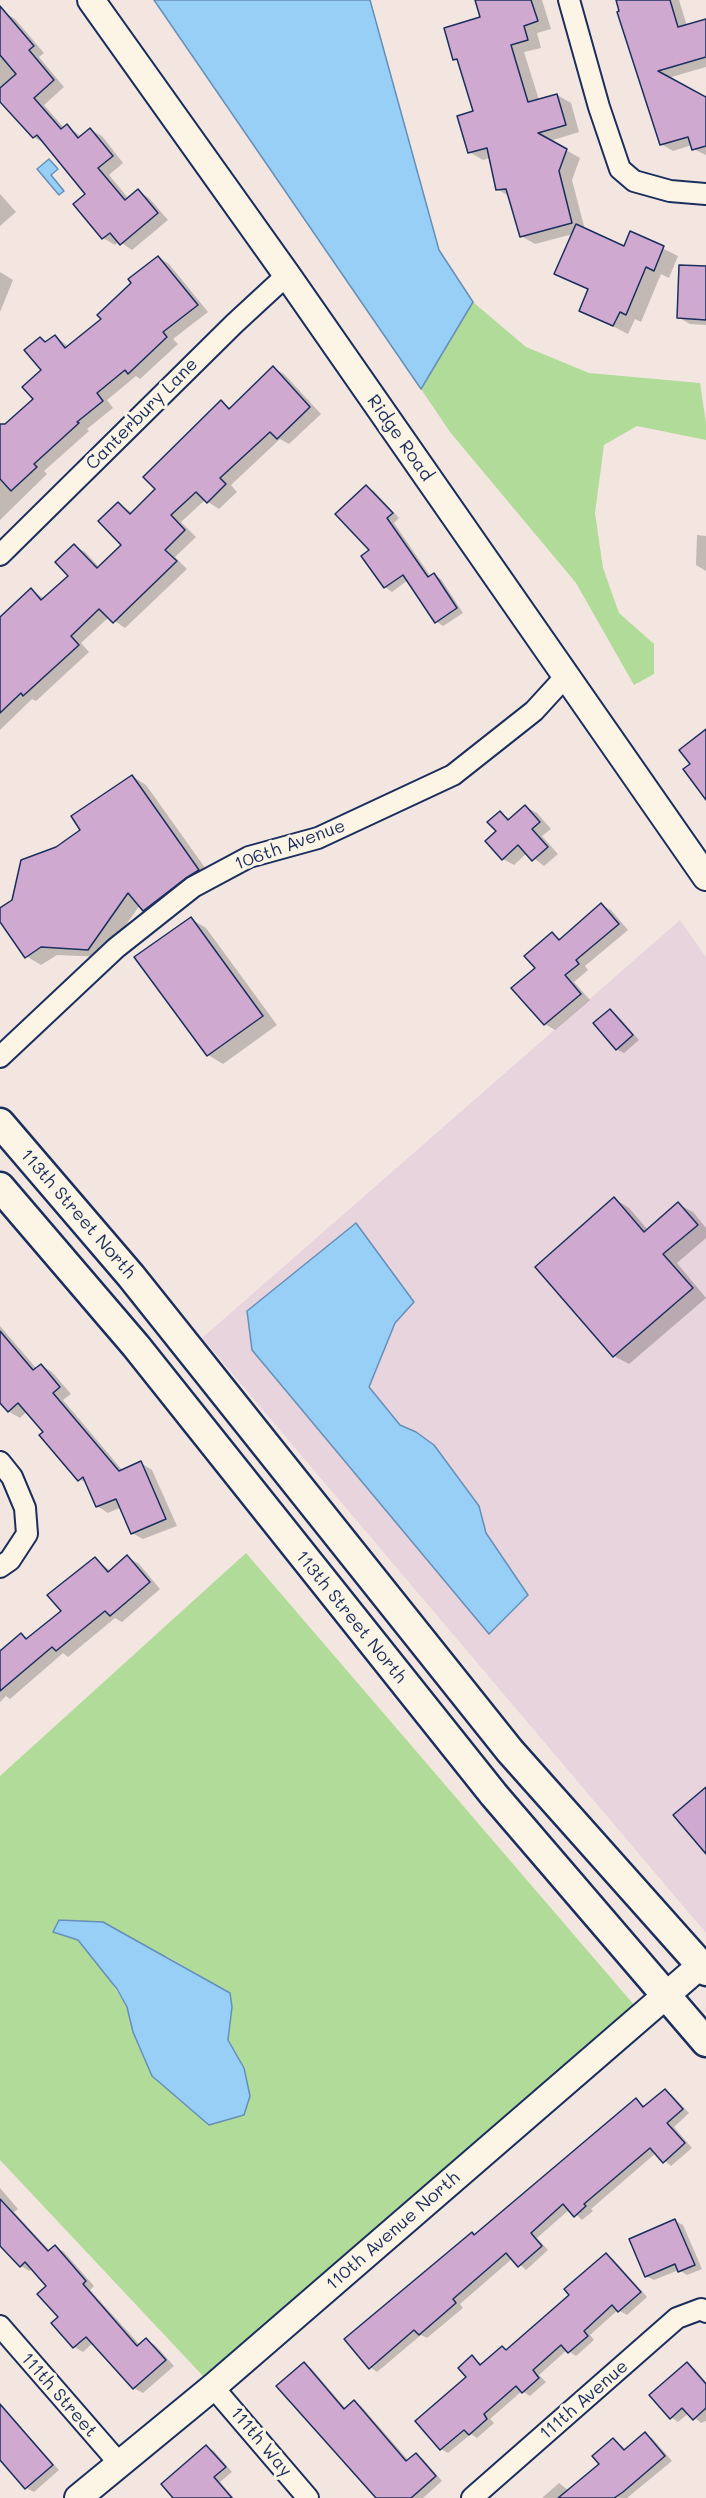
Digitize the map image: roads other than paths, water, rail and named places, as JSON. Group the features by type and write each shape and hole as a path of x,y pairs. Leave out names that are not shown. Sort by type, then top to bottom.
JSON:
{"main road":[{"name":"113th Street North","path":"0,1123 131,1276 510,1751 704,1966"},
{"name":"113th Street North","path":"0,1187 136,1346 494,1796 706,2042"}],"street":[{"name":"Ridge Road","path":"91,0 287,275 705,872"},
{"path":"569,0 599,107 620,169 634,181 670,191 706,195"},
{"name":"Canterbury Lane","path":"0,555 235,323 287,275"},
{"name":"106th Avenue","path":"0,1057 116,948 193,887 249,857 318,838 453,776 534,711 566,676"},
{"path":"0,1567 10,1560 27,1534 25,1508 6,1470"},
{"name":"110th Avenue North","path":"78,2498 213,2387 666,1996 704,1966"},
{"name":"111th Avenue","path":"471,2498 677,2318 703,2310"},
{"name":"111th Street","path":"0,2326 119,2463"},
{"name":"111th Way","path":"213,2387 308,2498"}],"water":[{"path":"154,0 370,0 439,250 473,302 421,389"},
{"path":"49,159 58,169 51,175 64,191 59,195 37,169"},
{"path":"356,1223 414,1302 395,1323 369,1387 400,1425 416,1432 434,1445 479,1506 486,1533 528,1595 489,1634 252,1350 247,1311"},
{"path":"59,1920 103,1922 230,1993 232,2007 228,2040 244,2068 250,2096 244,2115 209,2125 152,2076 133,2032 127,2007 117,1989 78,1940 53,1932"}]}
